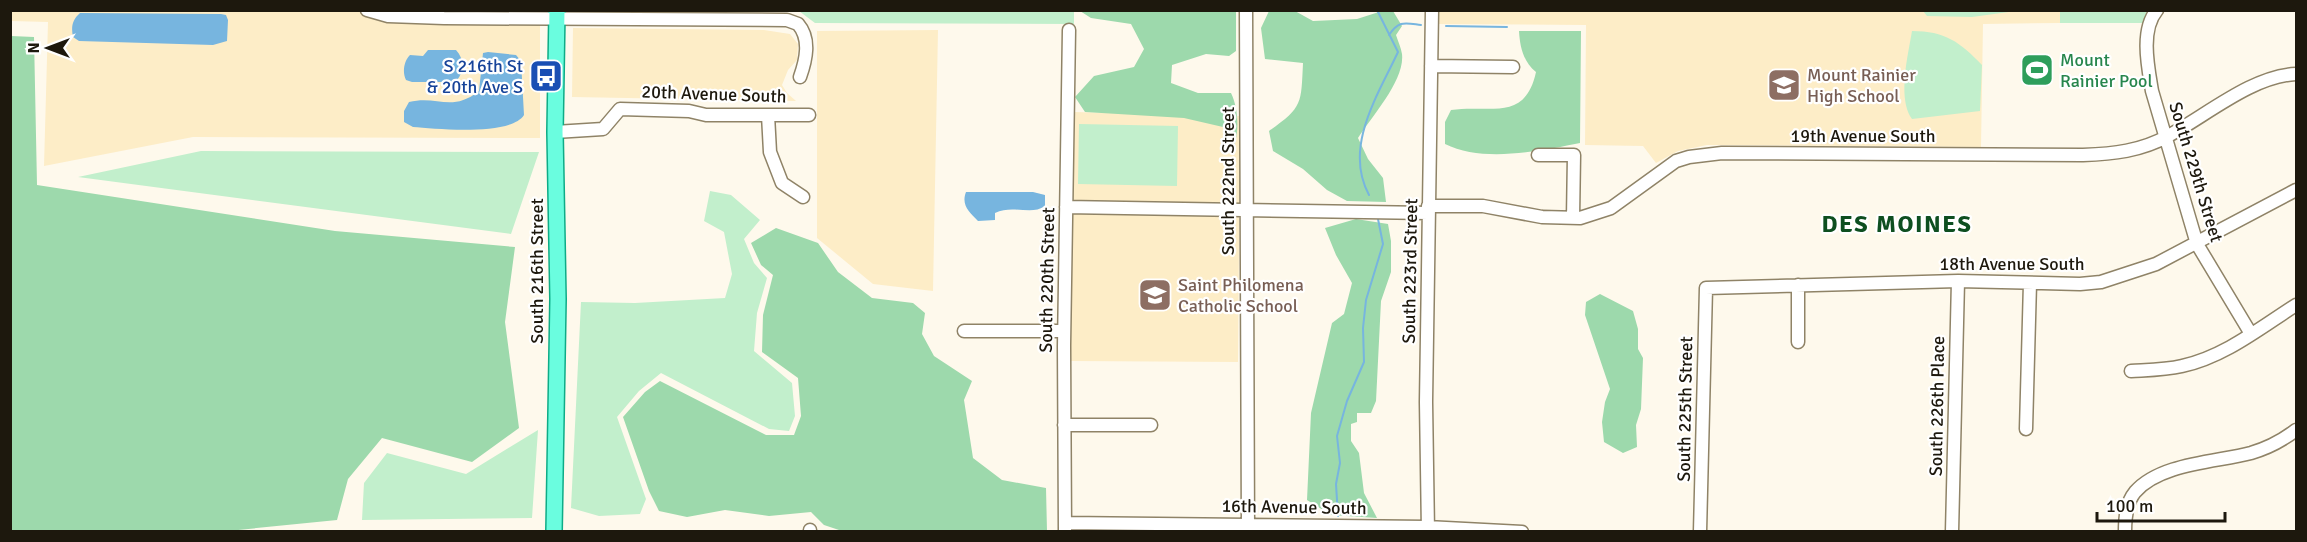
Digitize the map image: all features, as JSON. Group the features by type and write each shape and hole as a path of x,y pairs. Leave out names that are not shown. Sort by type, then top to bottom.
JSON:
{"main road":[{"name":"South 216th Street","path":"554,531 558,299 555,132 557,14"}],"street":[{"path":"367,10 388,15 414,17 557,14 788,20 803,29 806,46 800,78"},
{"name":"South 222nd Street","path":"1246,10 1248,527"},
{"name":"South 223rd Street","path":"1427,529 1428,209 1432,10"},
{"name":"South 229th Street","path":"2157,10 2150,19 2148,68 2152,91 2197,244 2251,334"},
{"name":"South 220th Street","path":"1065,527 1064,331 1069,30"},
{"path":"1431,66 1513,67"},
{"name":"19th Avenue South","path":"1066,207 1245,211 1483,207 1542,217 1573,218 1596,214 1611,208 1676,161 1696,156 1722,153 2106,154 2126,152 2166,137 2259,83 2280,76 2296,74"},
{"name":"20th Avenue South","path":"555,132 603,129 620,109 689,111 706,115 809,115"},
{"path":"768,115 770,152 782,183 803,197"},
{"path":"1538,155 1574,155 1573,218"},
{"name":"18th Avenue South","path":"1706,288 1958,281 2080,284 2101,282 2156,264 2296,190"},
{"name":"South 226th Place","path":"1952,531 1958,281"},
{"path":"2026,429 2030,283"},
{"path":"1798,285 1798,342"},
{"name":"South 225th Street","path":"1700,531 1706,288"},
{"path":"2131,371 2172,368 2200,361 2232,346 2296,305"},
{"path":"964,331 1064,331"},
{"path":"1064,425 1151,425"},
{"path":"2125,531 2126,513 2130,501 2146,484 2181,467 2251,453 2271,446 2296,430"},
{"name":"16th Avenue South","path":"1065,527 1522,531"}],"shaded area":[{"path":"11,10 540,11 540,138 193,137 44,166 48,22 11,21"},
{"name":"Mount Rainier High School","path":"1436,10 2060,11 2060,23 1983,24 1981,147 1707,145 1678,151 1656,163 1643,146 1585,145 1586,25 1436,24"},
{"path":"573,28 764,30 790,34 798,44 797,60 788,70 782,85 796,101 572,97"},
{"path":"938,30 933,291 873,284 817,238 817,31"},
{"name":"Saint Philomena Catholic School","path":"1074,112 1240,116 1238,362 1070,361"}],"green space":[{"path":"1074,10 1074,24 815,23 799,11"},
{"path":"2060,10 2147,11 2143,23 2060,23"},
{"path":"1080,11 1236,11 1236,51 1229,56 1206,54 1172,65 1171,83 1198,93 1231,93 1236,107 1237,123 1236,139 1231,153 1223,127 1184,118 1085,112 1075,97 1094,76 1134,67 1144,49 1131,24 1091,18"},
{"path":"1269,11 1295,11 1313,21 1357,19 1382,11 1393,11 1402,26 1396,35 1402,54 1402,64 1393,86 1358,138 1368,159 1383,178 1386,202 1347,201 1327,190 1303,169 1273,151 1269,131 1288,116 1298,103 1302,88 1303,63 1265,59 1261,28"},
{"path":"1923,11 2016,11 1972,17 1927,16"},
{"path":"1519,31 1581,31 1580,143 1512,154 1476,153 1445,144 1445,122 1451,110 1504,108 1523,99 1531,88 1536,72 1523,53"},
{"path":"1912,31 1934,33 1951,39 1982,65 1980,111 1912,119 1905,100 1904,89"},
{"path":"11,36 34,37 37,185 335,231 515,247 505,322 519,428 472,462 382,438 348,479 337,520 218,532 11,531"},
{"path":"1079,124 1178,126 1177,186 1078,184"},
{"path":"201,151 539,152 511,234 78,177"},
{"path":"710,191 731,195 760,220 744,239 754,263 767,278 757,313 754,351 792,383 795,416 789,431 769,429 661,373 639,391 617,417 646,499 640,514 599,516 571,508 581,302 635,303 725,298 732,274 724,232 704,221"},
{"path":"1356,219 1388,224 1391,241 1391,272 1381,301 1376,401 1371,413 1357,413 1357,422 1351,424 1351,441 1359,453 1364,493 1377,518 1331,515 1307,500 1311,413 1332,323 1344,314 1352,283 1336,255 1325,228"},
{"path":"776,228 818,243 838,272 872,298 913,303 925,313 922,334 934,356 972,381 964,400 973,458 1002,480 1046,488 1047,531 842,531 824,525 811,512 769,516 725,510 687,517 659,511 649,491 623,417 645,392 660,381 766,435 794,435 801,416 798,378 762,352 763,315 773,275 761,265 751,243"},
{"path":"1600,294 1633,311 1638,329 1638,349 1643,358 1641,409 1636,425 1637,447 1623,453 1604,442 1602,422 1610,389 1585,315 1586,302"},
{"path":"538,430 532,518 362,520 364,483 387,453 466,474"}],"water":[{"path":"80,13 221,14 226,15 228,20 227,41 213,45 79,41 73,37 72,27 75,18"},
{"path":"428,50 456,50 461,58 462,66 455,82 406,80 404,70 408,57 410,55 423,56"},
{"path":"483,53 516,55 521,61 524,115 516,122 489,129 473,130 413,127 404,122 404,111 409,102 419,100 460,101 479,91"},
{"path":"966,192 1033,192 1045,195 1045,206 1034,210 1002,211 995,213 995,220 978,221 965,205"}],"waterway":[{"path":"1369,195 1362,177 1361,140 1373,103 1398,52 1377,10"},
{"path":"1389,35 1399,25 1421,25"},
{"path":"1446,26 1507,27"},
{"path":"1338,516 1336,484 1340,463 1337,436 1347,401 1364,362 1363,328 1366,300 1383,244 1378,219"}],"place":[{"name":"Mount Rainier Pool","path":"2037,70"},
{"name":"S 216th St & 20th Ave S","path":"546,76"},
{"name":"Mount Rainier High School","path":"1784,85"},
{"name":"Saint Philomena Catholic School","path":"1155,295"}],"district":[{"name":"DES MOINES","path":"1897,224"}]}
